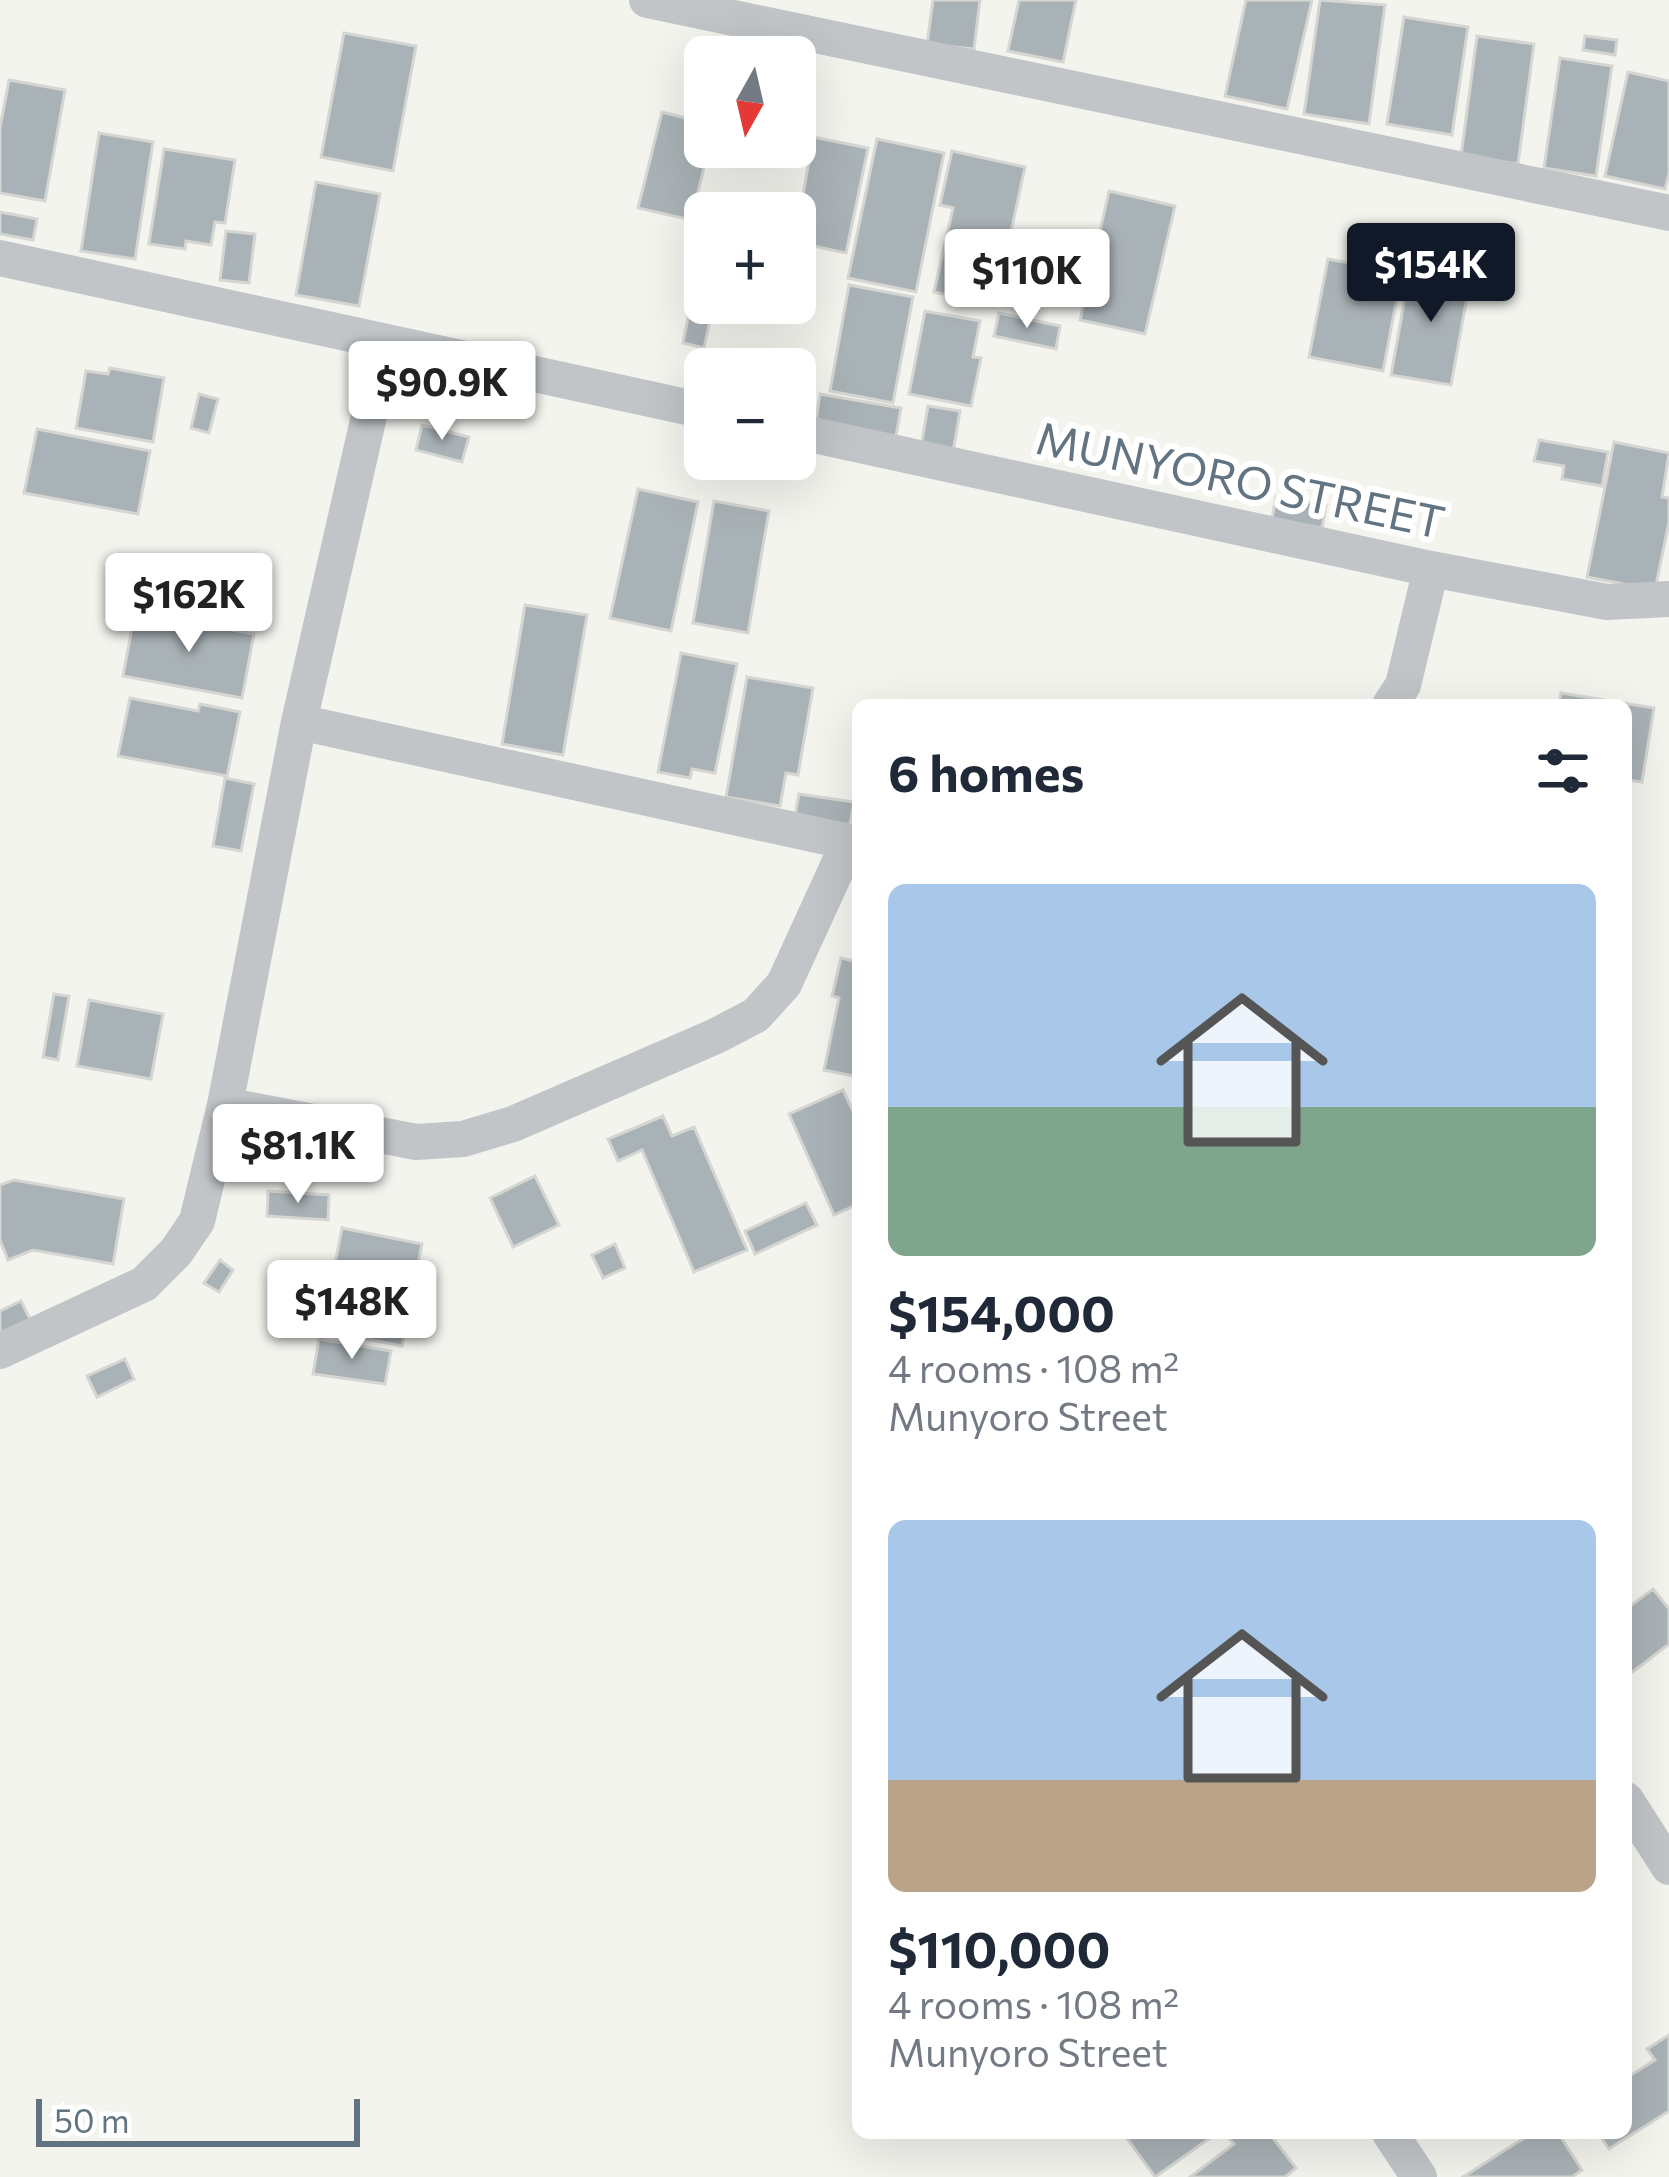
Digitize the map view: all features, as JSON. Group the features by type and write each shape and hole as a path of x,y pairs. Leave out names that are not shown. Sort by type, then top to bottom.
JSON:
{"street":[{"path":"647,0 1669,213"},
{"path":"2,266 684,406"},
{"path":"0,1351 144,1284 176,1252 197,1221 225,1106 299,722 386,342"},
{"name":"MUNYORO STREET","path":"816,436 1431,569 1607,602 1669,599"},
{"path":"1394,699 1403,685 1431,569"},
{"path":"299,722 852,843"},
{"path":"225,1106 416,1142 463,1139 513,1124 756,1015 784,984 852,845"},
{"path":"1632,1809 1669,1867"},
{"path":"1394,2139 1419,2177"}],"building":[{"path":"933,0 980,0 974,49 927,44"},
{"path":"1019,0 1076,0 1063,62 1008,51"},
{"path":"1246,0 1312,0 1287,109 1225,96"},
{"path":"1320,0 1385,5 1369,124 1304,114"},
{"path":"1404,17 1468,27 1452,135 1387,124"},
{"path":"344,33 416,46 393,171 321,157"},
{"path":"1477,36 1534,44 1518,164 1461,156"},
{"path":"1585,36 1617,40 1615,55 1583,50"},
{"path":"1560,58 1612,66 1596,176 1544,168"},
{"path":"1628,72 1669,81 1665,189 1605,176"},
{"path":"9,80 65,90 45,201 0,193 0,128"},
{"path":"662,112 684,118 684,168 704,168 698,192 684,192 684,218 638,208"},
{"path":"99,133 153,142 135,259 81,251"},
{"path":"816,138 868,148 846,253 816,247 816,192 804,192 808,168 816,168"},
{"path":"877,139 944,153 916,292 848,278"},
{"path":"164,149 235,160 225,223 215,222 211,245 186,241 185,249 149,244"},
{"path":"952,151 1025,167 995,305 934,292 953,208 940,205"},
{"path":"316,182 380,194 359,306 296,295"},
{"path":"1109,191 1175,206 1145,334 1080,320"},
{"path":"0,212 37,219 33,240 0,234"},
{"path":"226,231 255,234 249,283 220,280"},
{"path":"1357,250 1404,260 1383,371 1309,357 1328,259 1354,264"},
{"path":"1411,264 1471,275 1451,385 1391,375"},
{"path":"849,285 913,297 893,403 830,391"},
{"path":"925,311 980,321 973,357 981,358 971,406 909,394"},
{"path":"999,313 1060,326 1056,349 994,336"},
{"path":"687,324 709,324 704,348 683,343"},
{"path":"110,368 164,378 153,442 76,428 86,371 108,374"},
{"path":"199,394 218,399 209,433 191,428"},
{"path":"820,394 901,408 895,442 816,427"},
{"path":"928,406 960,411 953,452 921,447"},
{"path":"422,425 469,437 462,462 416,450"},
{"path":"37,429 150,451 138,514 24,493"},
{"path":"1539,440 1608,452 1602,486 1562,479 1564,466 1534,461"},
{"path":"1614,442 1669,453 1662,497 1669,498 1669,522 1655,590 1587,577"},
{"path":"638,489 698,502 671,631 610,618"},
{"path":"1276,497 1326,505 1322,528 1272,519"},
{"path":"714,501 769,511 748,633 693,623"},
{"path":"525,605 587,615 563,755 502,744"},
{"path":"135,612 254,634 242,698 123,676"},
{"path":"681,653 737,664 715,773 692,769 690,778 658,772"},
{"path":"747,677 813,688 798,775 786,773 780,806 726,797"},
{"path":"1561,693 1598,699 1560,699"},
{"path":"130,698 198,711 200,704 240,712 227,776 118,756"},
{"path":"1632,704 1654,708 1642,782 1632,781"},
{"path":"225,778 254,784 241,851 213,846"},
{"path":"799,794 852,802 850,825 795,816"},
{"path":"841,958 852,961 852,1076 824,1070 839,998 832,996"},
{"path":"54,994 69,996 58,1060 43,1057"},
{"path":"89,1000 163,1014 151,1079 77,1066"},
{"path":"843,1090 852,1109 852,1207 834,1215 789,1114"},
{"path":"663,1116 672,1136 694,1127 747,1250 694,1272 642,1150 618,1161 608,1139"},
{"path":"535,1176 559,1225 513,1247 490,1198"},
{"path":"14,1180 124,1199 113,1264 33,1250 8,1260 0,1240 0,1185"},
{"path":"268,1191 329,1195 328,1220 267,1216"},
{"path":"806,1203 817,1225 755,1254 745,1231"},
{"path":"342,1228 422,1244 402,1346 322,1330"},
{"path":"615,1244 625,1268 603,1278 592,1255"},
{"path":"220,1260 233,1270 219,1292 204,1283"},
{"path":"21,1301 32,1323 0,1337 0,1311"},
{"path":"319,1339 391,1351 385,1384 313,1374"},
{"path":"125,1359 134,1379 97,1397 87,1376"},
{"path":"1653,1589 1669,1609 1669,1644 1632,1672 1632,1605"},
{"path":"1669,2035 1669,2111 1632,2134 1632,2074 1655,2060 1647,2049"},
{"path":"1127,2139 1209,2139 1155,2177"},
{"path":"1230,2139 1274,2139 1296,2168 1285,2177 1190,2177 1234,2144"},
{"path":"1523,2139 1562,2139 1582,2170 1572,2177 1463,2177"},
{"path":"1602,2139 1625,2139 1609,2149"}]}
